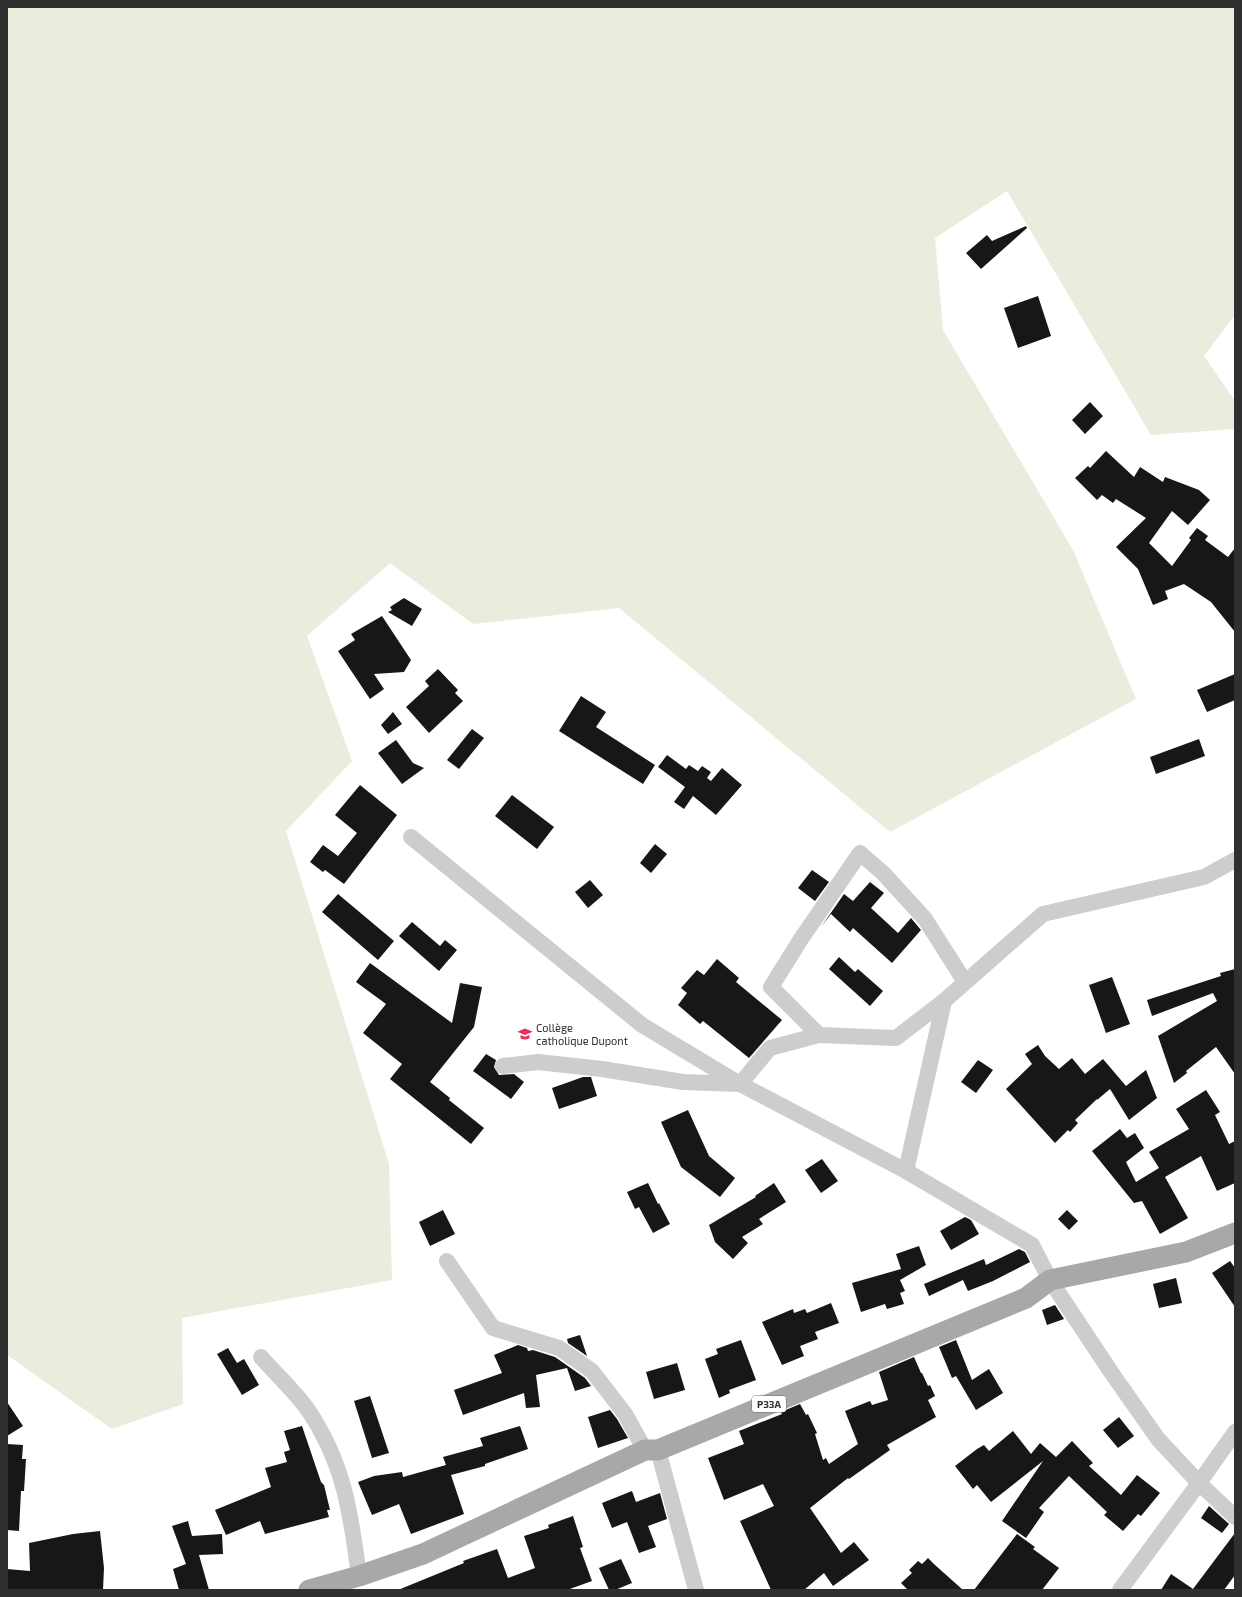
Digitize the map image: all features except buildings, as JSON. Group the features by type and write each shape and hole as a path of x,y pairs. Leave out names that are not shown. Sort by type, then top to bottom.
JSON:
{"main road":[{"name":"P33A","path":"309,1590 359,1576 422,1554 651,1450 1026,1298 1050,1280 1186,1252 1235,1233"}],"street":[{"path":"411,837 642,1026 740,1084 906,1171 1032,1245 1050,1280 1110,1372 1158,1439 1199,1483 1235,1517"},
{"path":"819,1035 771,987 801,939 860,853 883,873 925,919 965,982"},
{"path":"740,1084 770,1048 819,1035 896,1038 944,1001 1043,914 1204,877 1235,860"},
{"path":"906,1171 944,1001"},
{"path":"503,1066 538,1062 602,1069 682,1082 740,1084"},
{"path":"447,1261 492,1328 559,1348 592,1371 625,1414 651,1450 696,1590"},
{"path":"261,1357 307,1409 326,1440 338,1470 350,1513 359,1576"},
{"path":"1120,1590 1235,1432"}],"green space":[{"path":"7,7 1235,7 1235,315 1204,356 1235,401 1235,429 1151,435 1007,191 935,238 943,330 1073,550 1136,699 890,832 619,608 473,624 390,563 307,636 352,761 286,831 389,1164 392,1280 182,1318 183,1404 112,1429 7,1355"}],"place":[{"name":"Collège catholique Dupont","path":"525,1034"}]}
